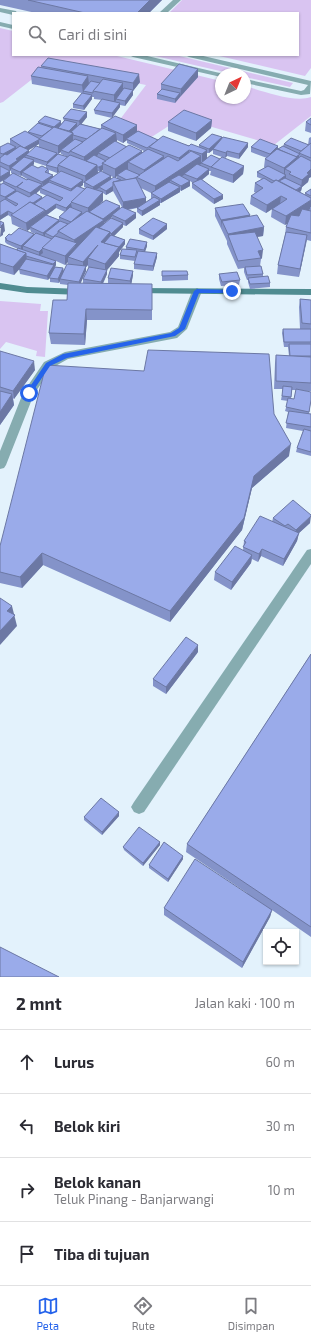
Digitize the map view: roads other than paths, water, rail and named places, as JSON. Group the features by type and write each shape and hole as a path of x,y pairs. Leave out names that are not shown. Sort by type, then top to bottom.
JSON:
{"main road":[{"path":"0,286 27,290 95,292"},
{"path":"126,292 311,292"}],"lane":[{"path":"164,12 177,0"},
{"path":"0,10 12,13"},
{"path":"0,24 12,27"},
{"path":"137,56 215,74"},
{"path":"193,56 311,85 307,92 301,93 251,82"},
{"path":"0,465 29,393 48,365 65,356 173,335 182,329 197,291"},
{"path":"139,807 311,554"}]}
